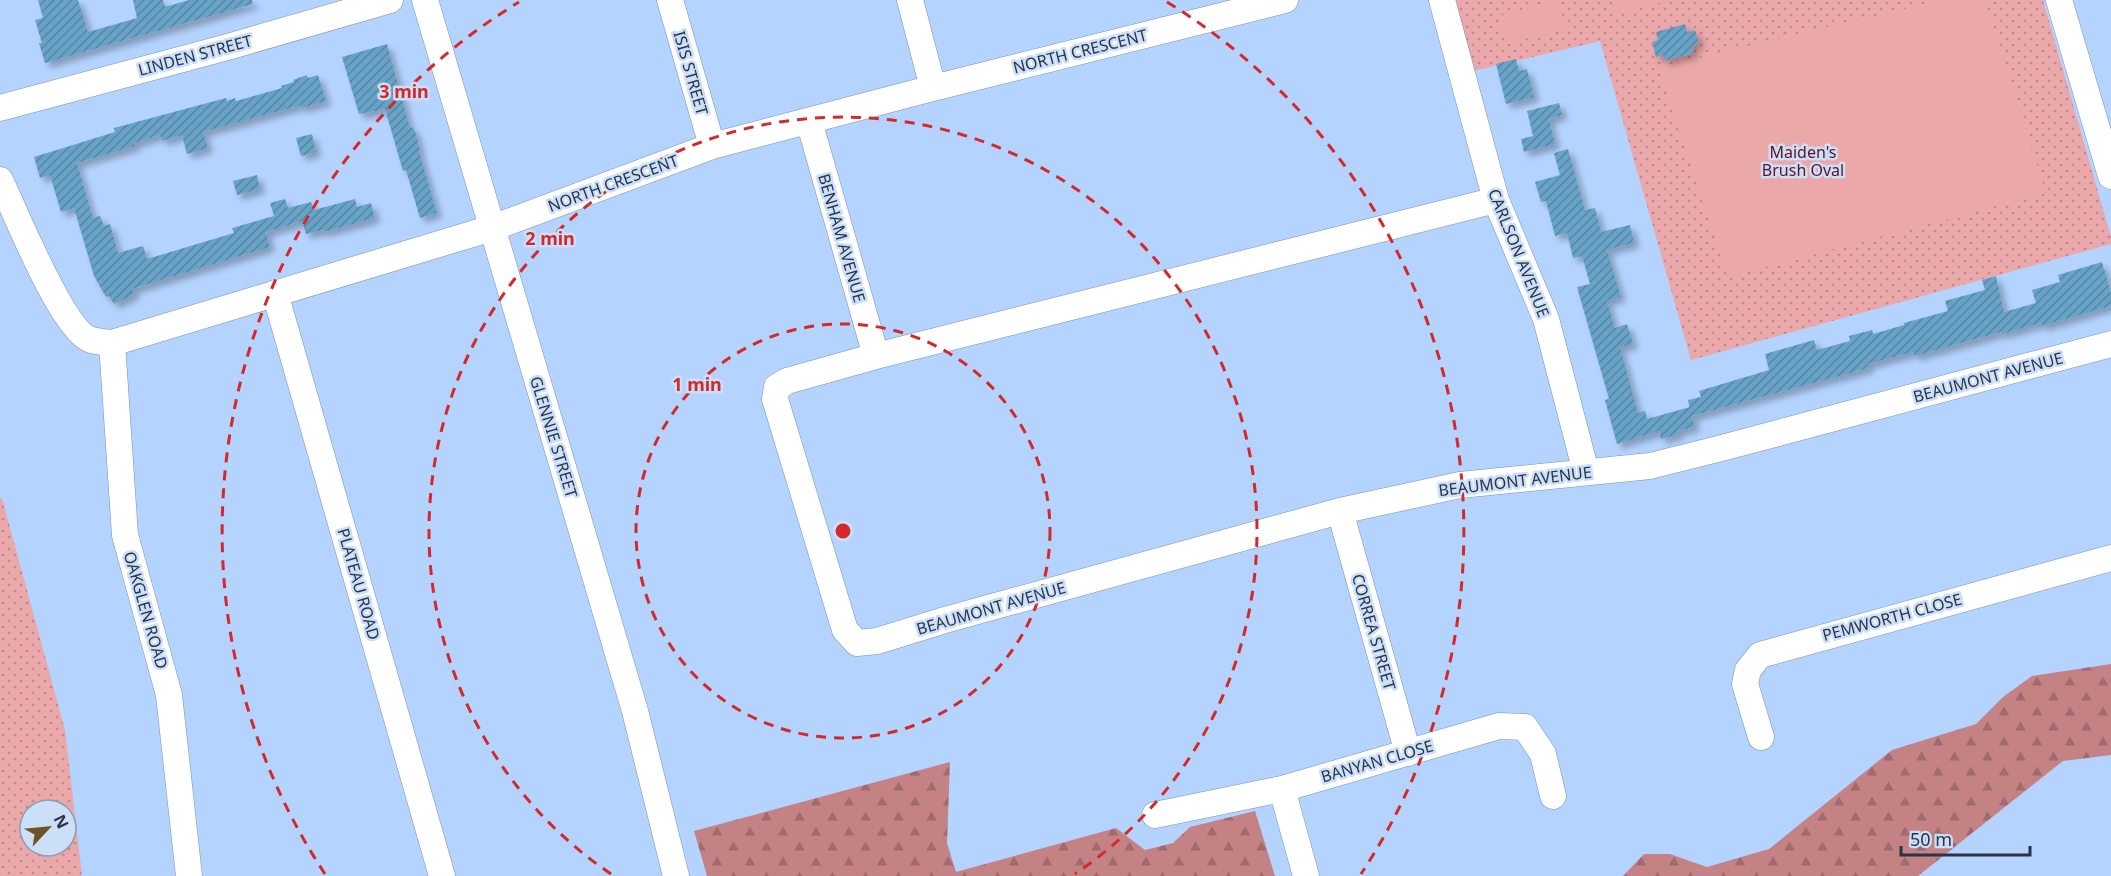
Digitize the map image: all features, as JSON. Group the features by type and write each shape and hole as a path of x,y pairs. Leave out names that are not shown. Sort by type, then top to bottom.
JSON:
{"street":[{"name":"LINDEN STREET","path":"0,108 224,48 390,0"},
{"name":"GLENNIE STREET","path":"425,0 635,711 676,876"},
{"name":"ISIS STREET","path":"670,0 712,146"},
{"path":"910,0 933,88"},
{"name":"NORTH CRESCENT","path":"112,343 492,228 712,146 1285,0"},
{"name":"CARLSON AVENUE","path":"1442,0 1496,200 1546,319 1586,472"},
{"path":"2060,0 2111,176"},
{"name":"BENHAM AVENUE","path":"809,121 876,356"},
{"path":"0,180 48,281 71,322 88,339 112,343"},
{"name":"BEAUMONT AVENUE","path":"1496,200 876,356 787,381 777,387 775,399 845,630 857,643 877,641 945,620 1340,511 1460,485 1650,466 2111,344"},
{"name":"PLATEAU ROAD","path":"275,293 442,876"},
{"name":"OAKGLEN ROAD","path":"112,343 125,535 170,695 189,876"},
{"name":"CORREA STREET","path":"1340,511 1408,753"},
{"name":"PEMWORTH CLOSE","path":"1761,737 1745,684 1748,670 1760,655 2111,558"},
{"name":"BANYAN CLOSE","path":"1155,814 1282,789 1499,726 1525,727 1543,754 1553,796"},
{"path":"1282,789 1305,876"}],"green space":[{"name":"Maiden's Brush Oval","path":"1454,0 2043,0 2111,237 2111,244 1691,360 1600,41 1473,71"},
{"path":"1558,0 1565,29 1505,44 1498,16"},
{"path":"1611,0 1670,0 1615,15"},
{"path":"1942,0 1985,0 2046,193 1728,277 1658,67"},
{"path":"0,498 2,498 65,730 73,798 18,798 18,858 78,858 78,842 82,876 0,876"},
{"path":"2111,664 2111,755 2063,761 1918,876 1623,876 1644,854 1670,854 1707,867 1769,849 1892,750 1976,724 2003,697 2032,676"},
{"path":"950,762 947,843 956,872 1116,828 1145,850 1173,843 1190,827 1255,811 1275,876 707,876 694,831"}],"building":[{"path":"38,0 78,0 88,32 137,18 133,0 163,0 165,7 189,0 252,0 253,4 45,63 35,20 43,18"},
{"path":"1685,24 1687,32 1695,30 1699,44 1692,46 1694,53 1665,61 1663,55 1656,57 1652,42 1658,40 1656,32"},
{"path":"387,44 410,128 412,127 415,131 437,213 420,218 406,170 403,171 385,109 359,114 342,57"},
{"path":"1516,59 1519,71 1527,69 1534,97 1506,104 1496,64"},
{"path":"307,75 308,78 318,75 326,101 302,108 301,105 203,132 208,148 187,154 182,135 162,141 160,135 134,143 135,146 77,163 93,218 100,216 104,226 110,224 118,253 143,246 147,259 234,233 232,228 274,216 270,203 285,199 288,208 311,202 314,210 355,199 357,207 371,203 375,218 324,232 323,230 306,234 302,221 266,232 270,247 132,289 135,294 114,304 109,296 106,297 94,276 74,208 61,212 50,175 40,178 34,157 115,132 114,128 226,98 227,101 235,98 236,101 282,88 281,86"},
{"path":"1559,103 1562,115 1549,119 1555,144 1524,152 1521,139 1533,136 1527,111"},
{"path":"312,134 316,152 301,156 296,138"},
{"path":"1568,149 1585,210 1595,208 1601,232 1630,225 1634,243 1607,250 1621,297 1607,301 1615,328 1627,324 1633,344 1620,347 1638,413 1645,411 1647,419 1689,407 1688,400 1701,397 1699,391 1769,370 1765,354 1814,340 1817,350 1850,341 1849,336 1872,330 1873,334 1948,311 1945,301 1985,290 1982,280 1996,276 2004,312 2036,303 2032,290 2060,282 2058,275 2102,262 2111,293 2111,306 2042,326 2041,323 1915,356 1913,352 1868,364 1869,368 1692,416 1695,427 1678,431 1679,434 1661,439 1659,431 1617,444 1605,400 1609,399 1577,287 1590,284 1582,256 1573,258 1567,233 1555,236 1546,201 1541,202 1535,182 1560,175 1554,153"},
{"path":"257,175 260,189 237,195 233,181"}]}
